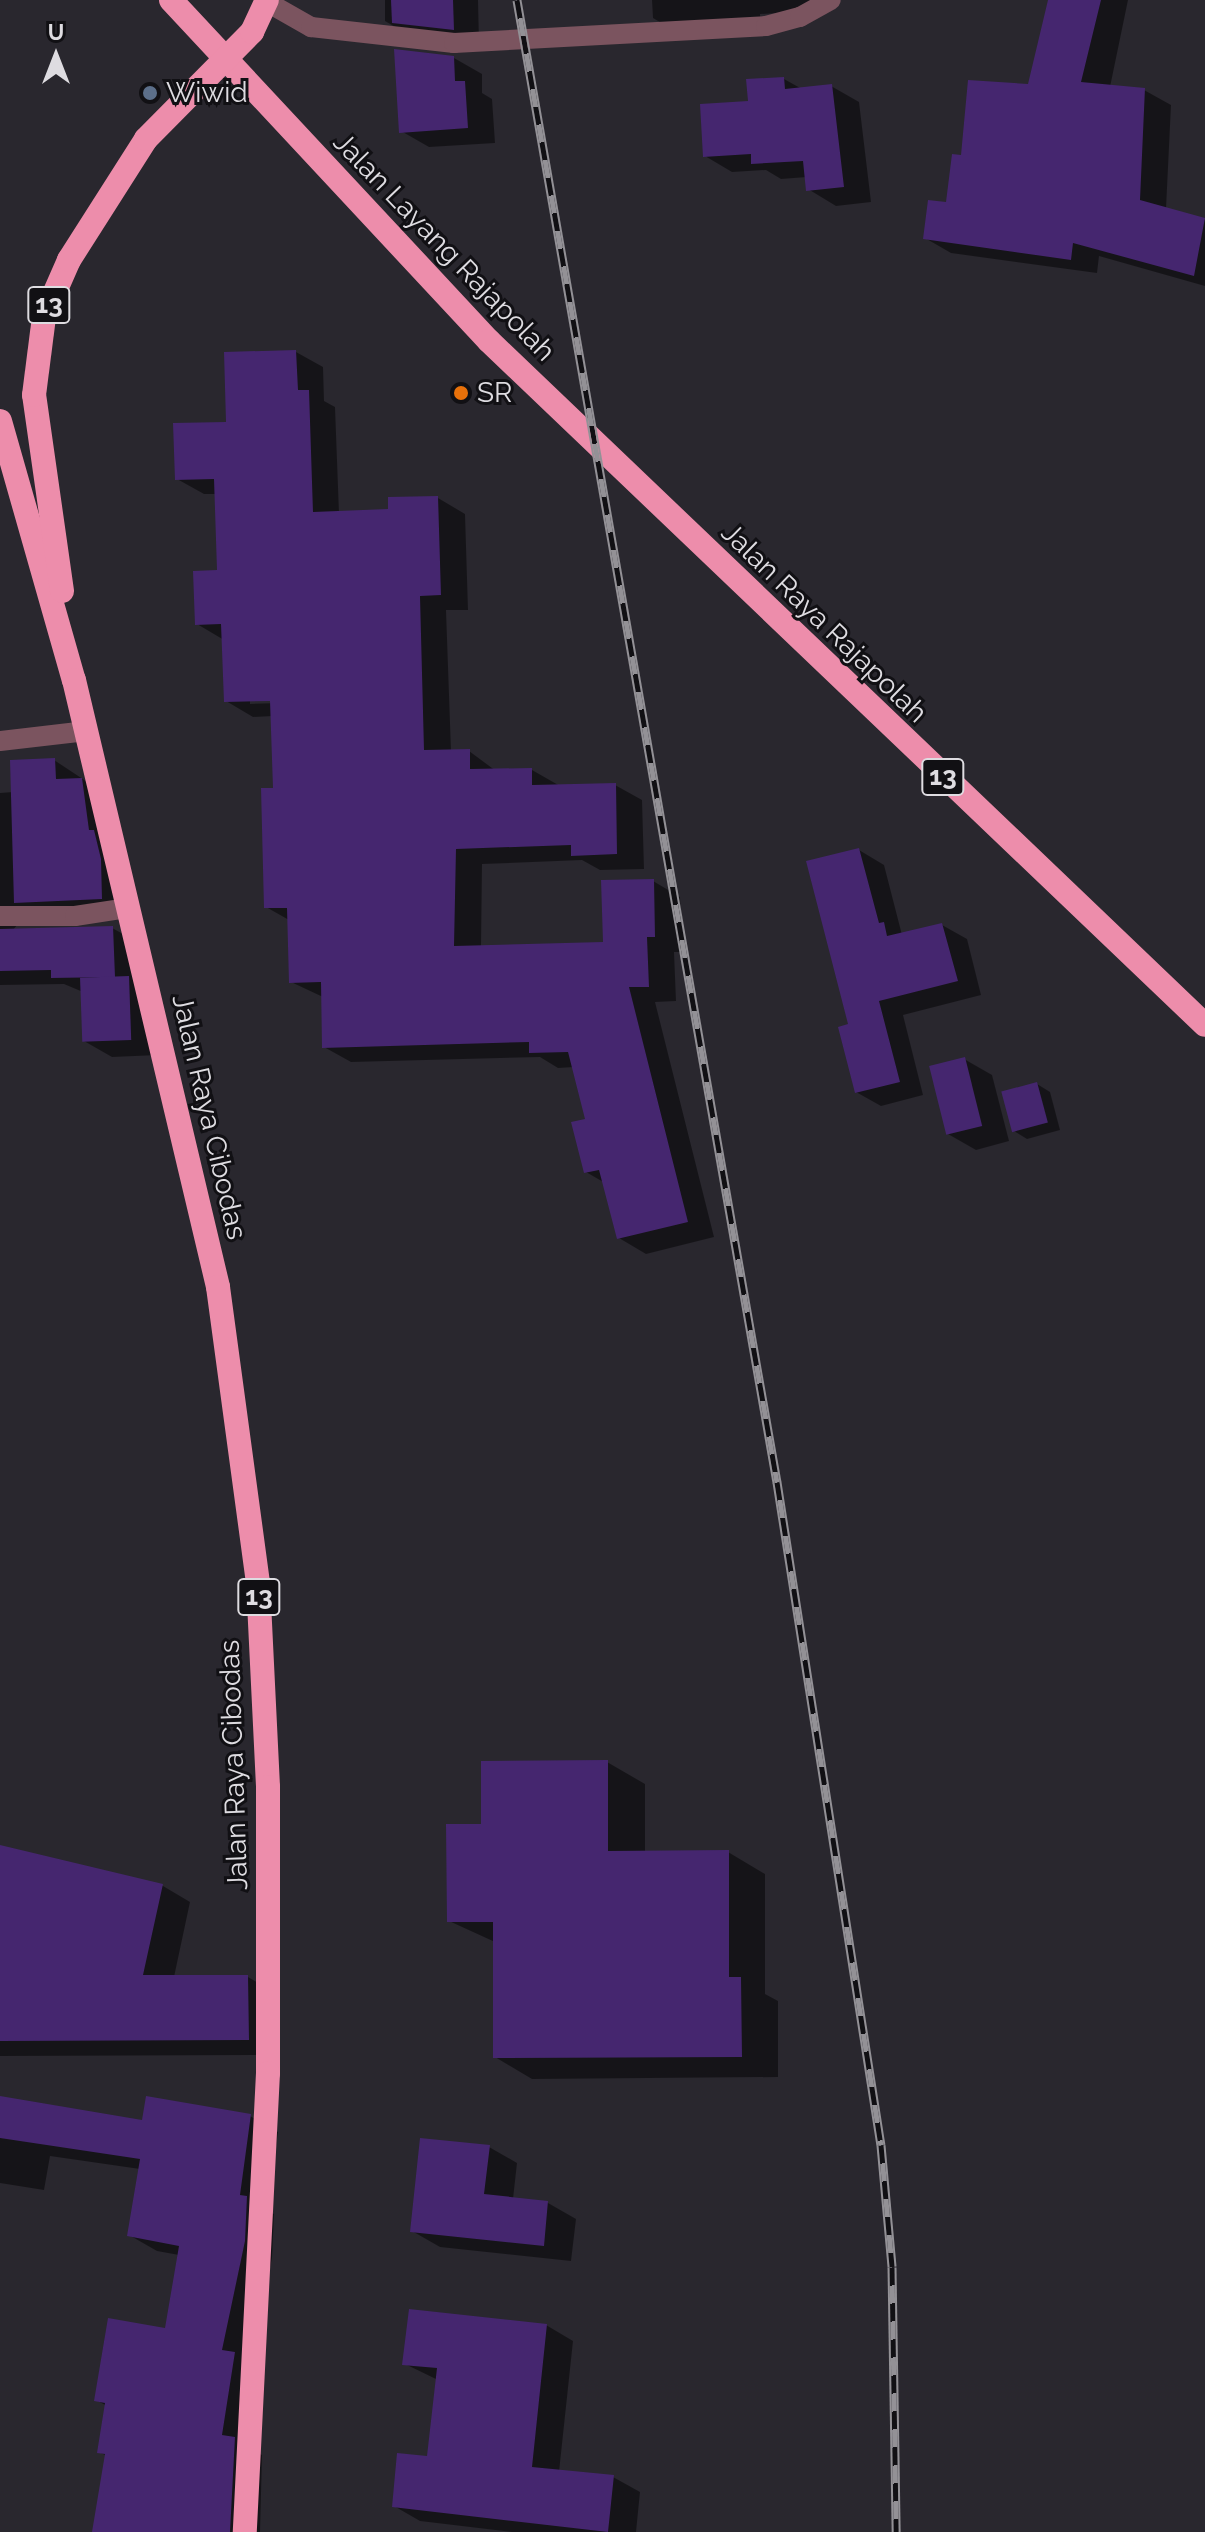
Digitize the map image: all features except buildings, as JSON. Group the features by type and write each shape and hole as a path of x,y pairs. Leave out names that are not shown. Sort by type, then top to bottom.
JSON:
{"highway":[{"name":"Jalan Layang Rajapolah","path":"171,0 489,341 681,529"},
{"name":"Jalan Raya Cibodas","path":"74,680 34,395 44,317 69,260 146,139 252,32 267,1"},
{"name":"Jalan Raya Cibodas","path":"0,421 74,680 218,1287 258,1582 268,1787 268,2073 245,2532"},
{"name":"Jalan Raya Rajapolah","path":"681,529 1205,1025"}],"street":[{"path":"267,1 311,27 454,43 766,26 800,17 831,0"},
{"path":"0,741 86,731"},
{"path":"0,916 75,916 128,908"}],"railway":[{"path":"517,0 777,1482 881,2145 892,2267 896,2532"}],"place":[{"name":"Wiwid","path":"150,93"},
{"name":"SR","path":"461,393"}]}
